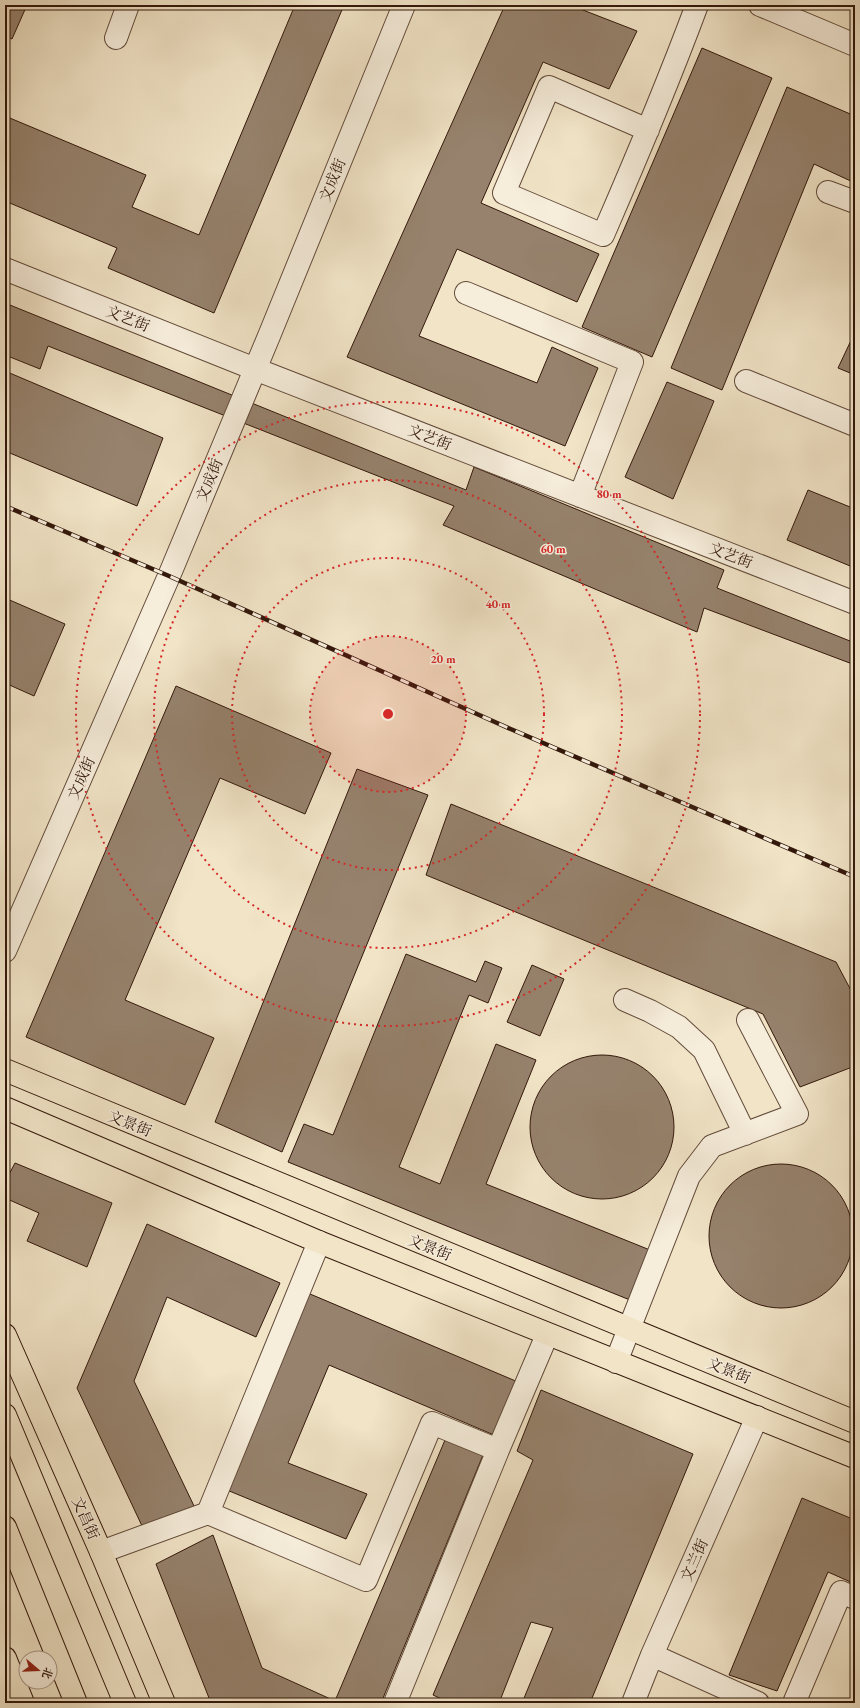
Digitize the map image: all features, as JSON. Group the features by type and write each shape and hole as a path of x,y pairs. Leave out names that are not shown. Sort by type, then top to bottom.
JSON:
{"main road":[{"name":"文景街","path":"5,1070 855,1422"},
{"path":"5,1108 319,1242 547,1335 855,1457"},
{"name":"文昌街","path":"5,1334 101,1552 164,1703"},
{"path":"5,1415 125,1703"},
{"path":"5,1527 76,1703"},
{"path":"5,1658 23,1703"}],"street":[{"path":"116,38 128,5"},
{"name":"文成街","path":"5,951 169,576 404,5"},
{"path":"648,130 549,87 504,193 603,235 648,130 697,5"},
{"path":"760,5 855,45"},
{"path":"828,192 855,202"},
{"name":"文艺街","path":"5,269 255,369 855,603"},
{"path":"466,293 632,362 580,496"},
{"path":"746,381 855,425"},
{"path":"624,1000 650,1011 679,1027 704,1050 745,1134"},
{"path":"616,1362 689,1176 712,1146 797,1114 748,1020"},
{"path":"208,1514 319,1242"},
{"path":"395,1703 498,1450 547,1335"},
{"name":"文兰街","path":"633,1703 652,1654 757,1417"},
{"path":"101,1552 208,1514 366,1580 432,1423 498,1450"},
{"path":"794,1703 841,1592 855,1598"},
{"path":"652,1654 758,1703"}],"building":[{"path":"5,5 27,5 12,39 5,36"},
{"path":"295,5 344,5 214,313 108,268 117,248 5,201 5,116 146,175 132,207 199,235"},
{"path":"505,5 570,5 637,31 609,89 543,62 481,203 599,254 577,302 457,249 419,336 537,383 552,347 598,368 565,446 347,357"},
{"path":"702,48 772,78 652,357 582,327"},
{"path":"787,87 855,116 855,183 814,164 722,390 671,368"},
{"path":"5,303 466,490 474,467 724,570 717,588 855,643 855,665 704,608 697,632 443,525 454,506 48,346 40,369 5,355"},
{"path":"855,332 855,375 838,368"},
{"path":"5,371 163,438 137,506 5,451"},
{"path":"667,382 714,401 673,499 625,477"},
{"path":"808,490 855,509 855,568 787,540"},
{"path":"5,598 65,624 34,696 5,683"},
{"path":"176,686 331,753 305,814 220,778 125,1000 214,1038 185,1105 26,1037"},
{"path":"357,769 428,795 282,1152 215,1122"},
{"path":"451,804 836,962 855,998 855,1066 800,1087 763,1014 426,875"},
{"path":"406,954 476,982 485,961 502,968 488,1003 469,995 399,1167 440,1184 496,1044 536,1060 486,1184 650,1250 630,1300 288,1162 304,1124 333,1135"},
{"path":"532,965 564,979 540,1036 507,1022"},
{"path":"602,1055 623,1058 642,1067 653,1076 662,1087 671,1106 674,1127 671,1148 662,1167 653,1178 642,1187 623,1196 602,1199 581,1196 562,1187 551,1178 542,1167 533,1148 530,1127 533,1106 542,1087 551,1076 562,1067 581,1058"},
{"path":"15,1163 112,1203 87,1267 27,1241 39,1213 5,1198 5,1182"},
{"path":"781,1164 802,1167 821,1176 832,1185 841,1196 850,1215 853,1236 850,1257 841,1276 832,1287 821,1296 802,1305 781,1308 760,1305 741,1296 730,1287 721,1276 712,1257 709,1236 712,1215 721,1196 730,1185 741,1176 760,1167"},
{"path":"147,1224 280,1283 256,1337 167,1297 134,1381 195,1508 143,1528 77,1388"},
{"path":"303,1291 518,1382 494,1435 329,1365 288,1463 367,1494 346,1539 222,1488"},
{"path":"541,1390 693,1454 590,1703 522,1703 553,1628 531,1622 499,1703 450,1703 433,1695 533,1460 517,1451"},
{"path":"445,1440 483,1455 381,1703 211,1703 156,1564 213,1535 262,1668 335,1701"},
{"path":"802,1498 855,1520 855,1584 828,1572 777,1691 729,1675"}],"railway":[{"path":"5,506 169,576 506,727 855,877"}]}
